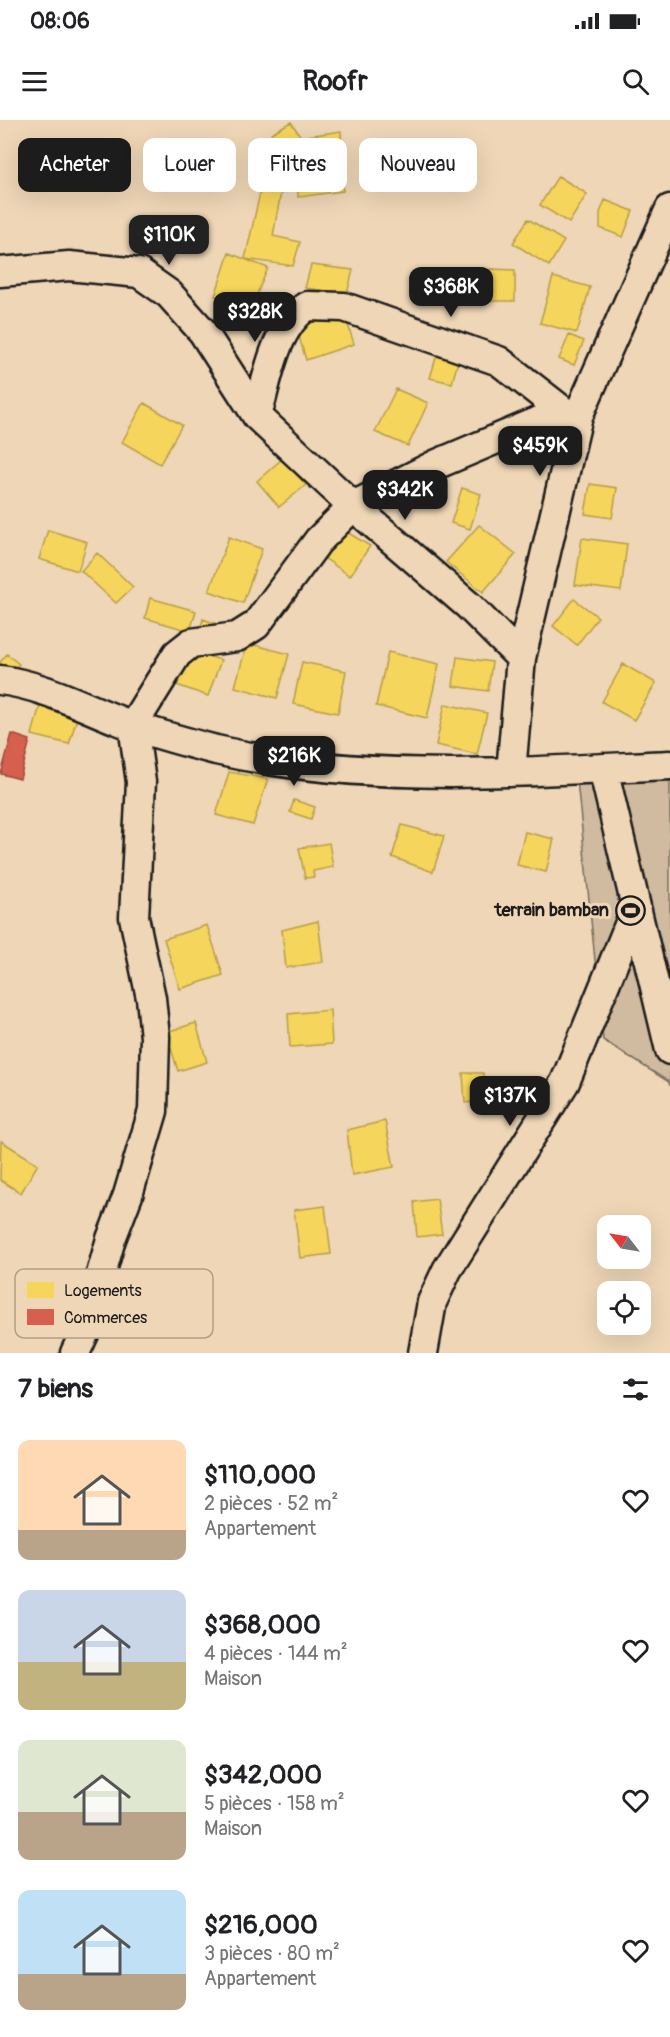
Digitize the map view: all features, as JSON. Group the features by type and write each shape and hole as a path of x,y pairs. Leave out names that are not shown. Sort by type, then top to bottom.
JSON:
{"street":[{"path":"511,772 521,658 571,414 670,210"},
{"path":"0,272 69,266 139,273 169,294 203,332 257,416 352,506 469,606 521,658"},
{"path":"257,416 280,342 289,322 307,306 344,307 499,361 571,414"},
{"path":"102,1269 111,1239 129,1195 153,1111 155,1037 151,998 134,917 141,775 133,725 177,654 191,644 237,637 256,626 318,541 352,506 435,465 571,414"},
{"path":"0,680 45,689 133,725 215,750 287,763 402,774 670,765"},
{"path":"603,768 670,1050"},
{"path":"423,1353 432,1302 447,1270 566,1082 636,908"},
{"path":"603,989 653,976"},
{"path":"75,1353 82,1338"}],"shaded area":[{"name":"terrain bamban","path":"670,778 670,1086 669,1082 603,1040 577,780"}],"building: Logements":[{"path":"291,122 301,137 275,138 271,133"},
{"path":"341,131 341,138 301,137"},
{"path":"558,176 587,194 569,223 540,205"},
{"path":"260,192 281,192 273,236 300,242 293,266 245,259"},
{"path":"298,192 336,192 298,197"},
{"path":"605,200 633,211 623,237 600,228 600,213"},
{"path":"528,219 564,241 549,266 513,243"},
{"path":"229,253 268,268 250,310 215,296"},
{"path":"311,265 353,270 347,294 305,288"},
{"path":"490,269 515,270 515,301 490,301"},
{"path":"553,277 590,287 577,333 540,323"},
{"path":"343,309 354,344 306,360 295,323"},
{"path":"569,335 584,341 574,365 559,359"},
{"path":"439,348 460,354 452,383 430,378"},
{"path":"396,389 428,403 408,446 375,432"},
{"path":"144,403 182,425 160,464 122,442"},
{"path":"283,458 306,485 279,507 257,481"},
{"path":"590,484 617,488 612,518 585,514"},
{"path":"462,488 481,494 470,529 451,523"},
{"path":"479,525 516,554 483,592 446,562"},
{"path":"337,526 370,546 350,576 317,553"},
{"path":"48,530 87,542 78,571 39,559"},
{"path":"229,537 262,549 243,603 209,591"},
{"path":"582,538 627,544 621,591 575,585"},
{"path":"97,553 133,587 116,603 81,571"},
{"path":"150,598 196,611 190,631 145,618"},
{"path":"574,599 598,617 577,645 553,626"},
{"path":"203,619 226,627 199,633"},
{"path":"247,643 289,654 277,698 235,687"},
{"path":"186,650 221,660 208,696 171,683"},
{"path":"388,652 439,664 427,718 376,706"},
{"path":"7,654 19,664 8,677 0,671 0,662"},
{"path":"457,657 492,662 488,691 453,686"},
{"path":"302,662 346,671 338,713 293,704"},
{"path":"623,664 656,683 634,720 602,702"},
{"path":"445,704 487,713 477,754 436,745"},
{"path":"40,705 78,715 69,744 32,735"},
{"path":"229,772 268,779 253,825 216,815"},
{"path":"294,800 315,807 311,819 290,812"},
{"path":"402,825 444,836 433,872 392,857"},
{"path":"525,832 554,839 546,872 517,865"},
{"path":"329,843 333,867 313,871 314,877 305,878 299,848"},
{"path":"318,921 323,962 286,968 282,930"},
{"path":"207,925 223,975 180,989 164,939"},
{"path":"330,1010 332,1044 290,1047 288,1014"},
{"path":"196,1023 207,1062 178,1071 166,1032"},
{"path":"463,1073 483,1073 484,1100 465,1103"},
{"path":"385,1121 394,1167 352,1175 347,1130"},
{"path":"1,1141 38,1164 21,1193 0,1180"},
{"path":"437,1199 442,1234 417,1237 414,1202"},
{"path":"325,1206 331,1254 300,1258 294,1210"}],"building: Commerces":[{"path":"12,734 30,740 20,779 1,774"}],"place":[{"name":"terrain bamban","path":"630,910"}]}
